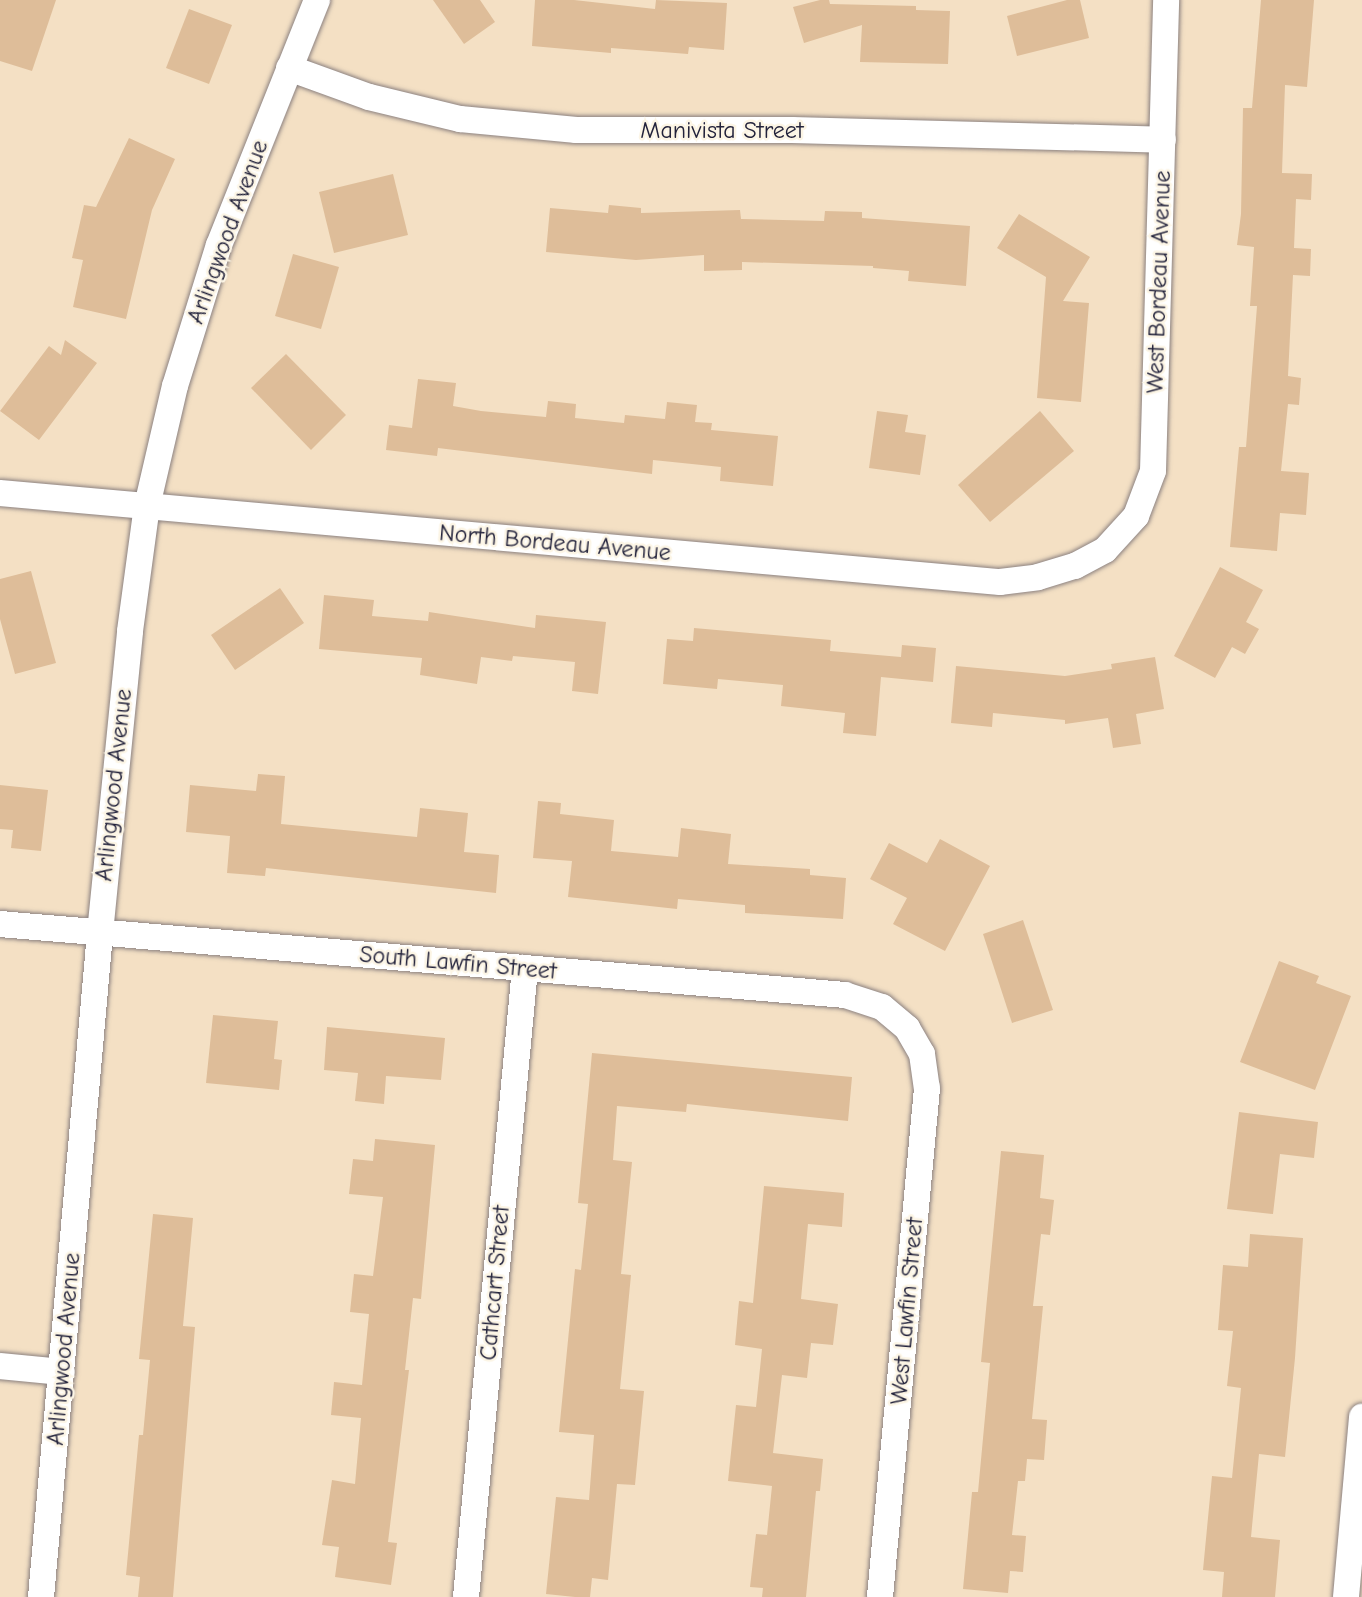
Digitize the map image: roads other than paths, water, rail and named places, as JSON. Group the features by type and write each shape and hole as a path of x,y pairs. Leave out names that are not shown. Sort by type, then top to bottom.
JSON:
{"street":[{"name":"Arlingwood Avenue","path":"41,1597 100,933 130,631 146,506 175,386 219,245 317,0"},
{"name":"West Bordeau Avenue","path":"1105,550 1136,516 1153,471 1166,0"},
{"name":"Manivista Street","path":"289,68 369,97 460,119 576,130 792,130 1163,140"},
{"name":"North Bordeau Avenue","path":"0,493 1000,582 1051,574 1075,566 1105,550"},
{"name":"South Lawfin Street","path":"0,924 845,995 882,1007 907,1028"},
{"name":"Cathcart Street","path":"466,1597 525,968"},
{"name":"West Lawfin Street","path":"880,1597 927,1088 922,1054 907,1028"},
{"path":"0,1366 62,1372"},
{"path":"1346,1597 1362,1417"}]}
